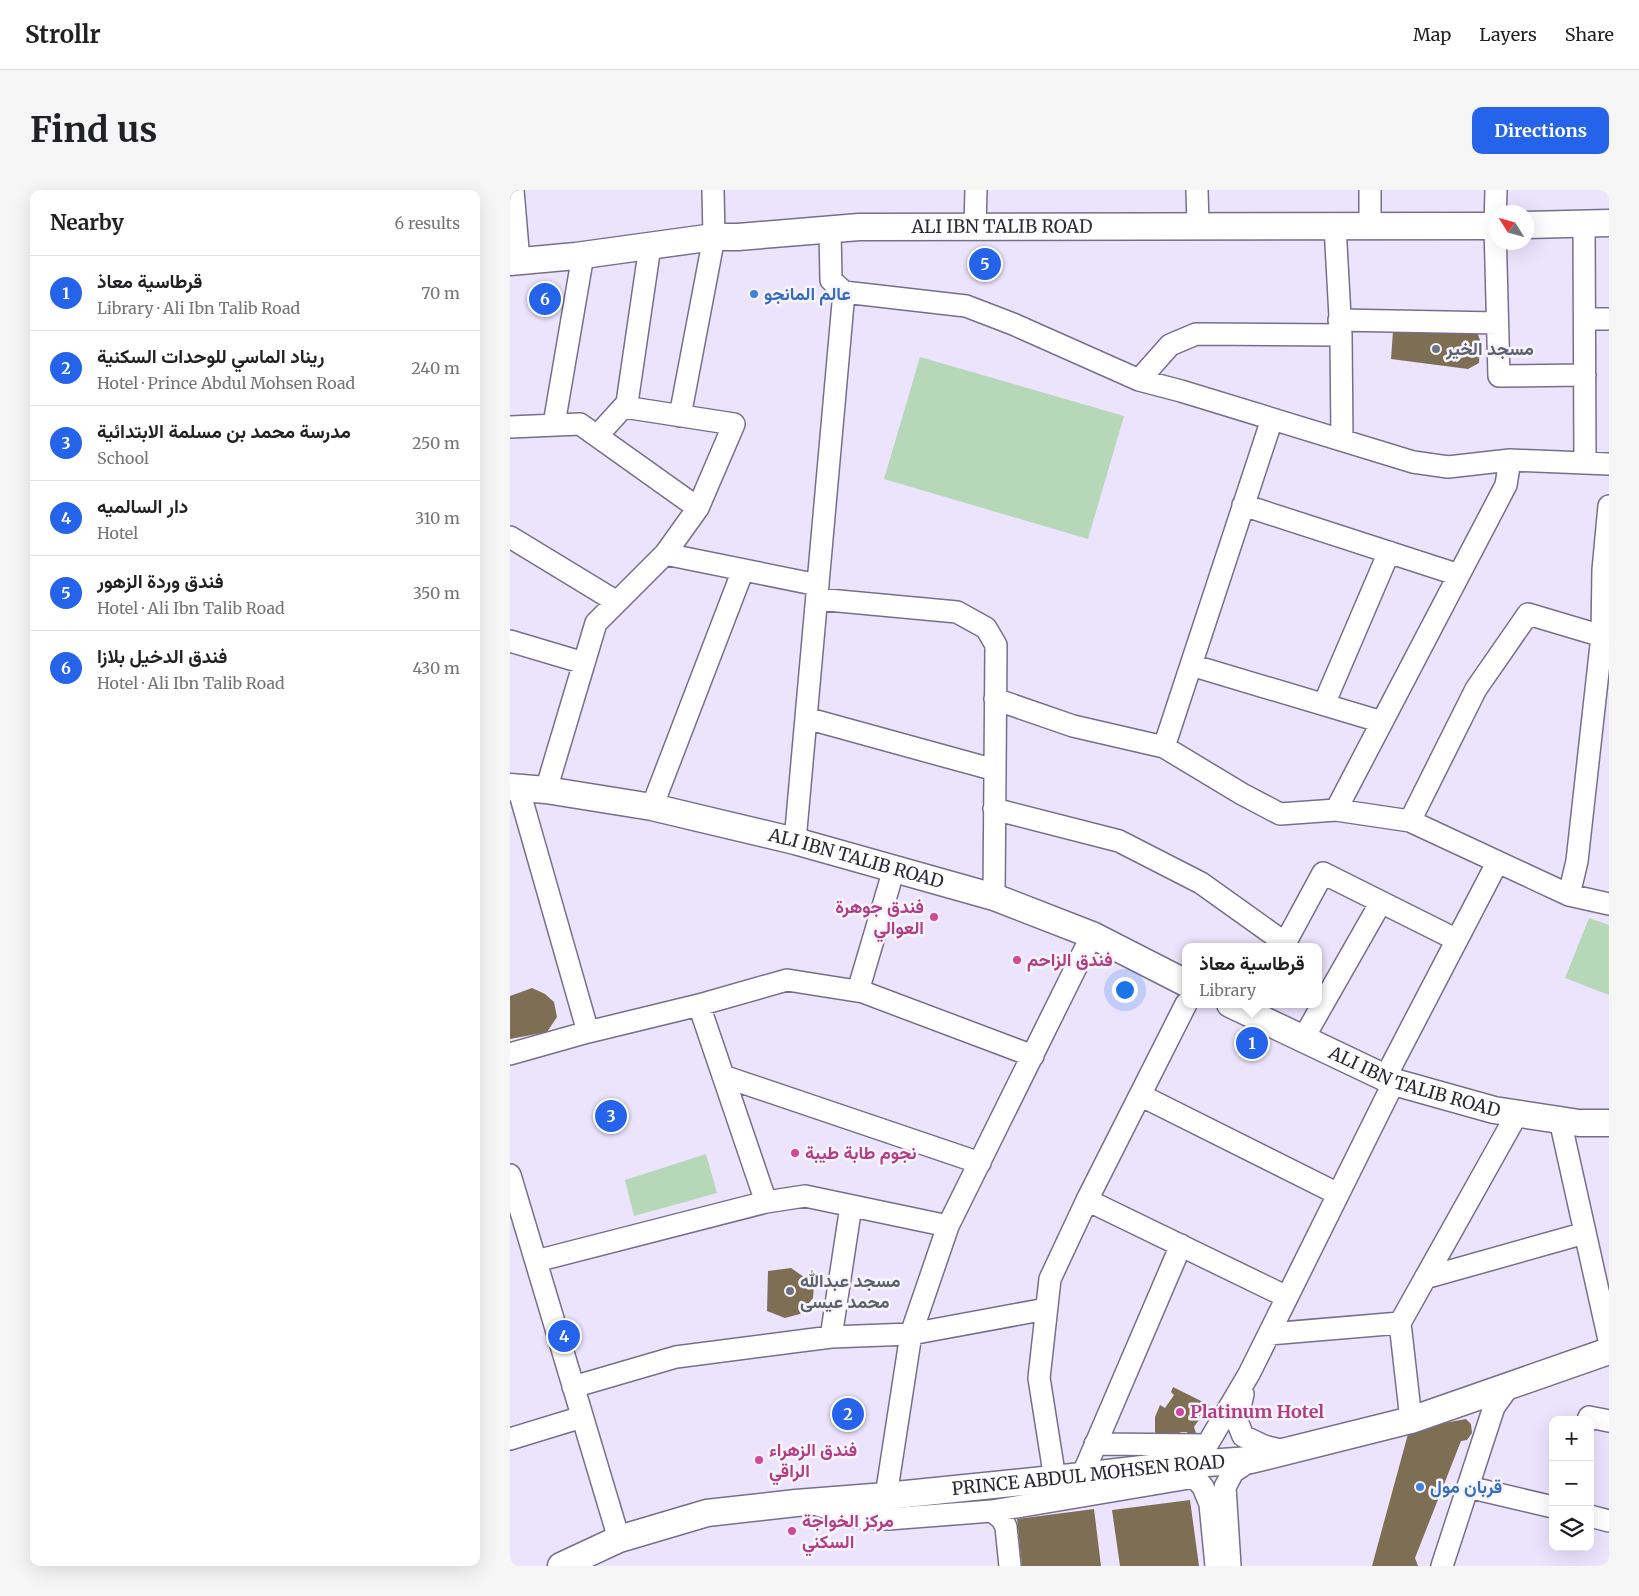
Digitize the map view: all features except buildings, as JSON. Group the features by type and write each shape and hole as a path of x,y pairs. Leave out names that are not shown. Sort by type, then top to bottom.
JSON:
{"main road":[{"path":"1534,225 1597,223"},
{"name":"ALI IBN TALIB ROAD","path":"515,262 583,255 714,237 738,237 859,227 1489,226"},
{"name":"ALI IBN TALIB ROAD","path":"514,787 546,790 652,807 795,841 994,897 1092,935 1182,981"},
{"name":"ALI IBN TALIB ROAD","path":"1245,1008 1303,1039 1390,1080 1494,1110 1579,1123 1609,1123"},
{"name":"PRINCE ABDUL MOHSEN ROAD","path":"561,1566 618,1539 707,1513 1082,1476 1185,1469 1251,1460 1411,1420 1609,1351"}],"street":[{"path":"513,190 515,262"},
{"path":"680,416 714,237 713,190"},
{"path":"975,226 976,190"},
{"path":"1197,190 1198,226"},
{"path":"1370,190 1370,226"},
{"path":"1496,190 1496,205"},
{"path":"1586,463 1585,319 1597,223"},
{"path":"1334,226 1340,328 1342,440"},
{"path":"830,229 831,280 844,292 966,306 1022,328 1139,380 1413,462 1448,467 1510,460 1609,464"},
{"path":"597,436 627,403 650,246"},
{"path":"1496,250 1499,376 1585,375"},
{"path":"554,424 583,255"},
{"path":"795,841 844,292"},
{"path":"1585,319 1609,319"},
{"path":"1139,380 1170,345 1196,334 1497,324"},
{"path":"546,790 596,623 665,554 698,508 734,424 624,406"},
{"path":"1164,748 1272,419"},
{"path":"510,426 580,424 698,508"},
{"path":"1336,810 1506,485 1510,460"},
{"path":"1244,505 1459,575"},
{"path":"1569,895 1577,861 1602,636 1609,506"},
{"path":"510,537 618,602"},
{"path":"1324,704 1389,552"},
{"path":"665,554 744,570 817,592 957,612 986,628 996,645 994,897"},
{"path":"652,807 744,570"},
{"path":"1410,821 1476,689 1528,614 1602,636"},
{"path":"510,641 584,663"},
{"path":"1191,665 1382,722"},
{"path":"995,699 1073,726 1164,748 1280,814 1336,810 1410,821 1569,895 1609,904"},
{"path":"806,718 995,770"},
{"path":"514,787 588,1032"},
{"path":"994,809 1119,841 1201,883 1281,943"},
{"path":"808,1502 854,1517 888,1519 992,1512 1185,1469 1207,1445 1249,1374 1338,1194 1457,940 1497,863"},
{"path":"858,992 894,869"},
{"path":"1285,943 1323,873 1457,940"},
{"path":"1322,1006 1381,902"},
{"path":"886,1496 912,1334 948,1226 1092,935"},
{"path":"510,1054 787,980 858,992 1033,1056"},
{"path":"699,1005 766,1202"},
{"path":"1055,1479 1038,1378 1050,1279 1087,1200 1184,1008"},
{"path":"1303,1039 1321,1008"},
{"path":"723,1076 980,1163"},
{"path":"1140,1095 1338,1194"},
{"path":"1411,1420 1400,1323 1517,1114"},
{"path":"1560,1120 1609,1340"},
{"path":"510,1175 618,1539"},
{"path":"536,1261 766,1202 805,1196 948,1226"},
{"path":"1087,1200 1287,1297"},
{"path":"831,1337 851,1206"},
{"path":"1425,1278 1585,1233"},
{"path":"1082,1476 1181,1245"},
{"path":"573,1387 676,1357 831,1337 912,1334 1046,1309"},
{"path":"1269,1334 1400,1323"},
{"path":"1249,1374 1237,1421 1243,1436 1264,1446 1288,1452"},
{"path":"1442,1566 1494,1407 1509,1386"},
{"path":"510,1439 582,1417"},
{"path":"1594,1418 1609,1422"},
{"path":"1095,1444 1207,1445"},
{"path":"1230,1566 1225,1487 1233,1472 1251,1460"},
{"path":"1185,1469 1203,1487 1210,1504 1216,1566"},
{"path":"1468,1487 1549,1507"},
{"path":"992,1512 1002,1519 1006,1527 1010,1566"},
{"path":"1594,1517 1609,1521"}],"green space":[{"path":"920,357 1124,416 1088,539 884,479"},
{"path":"1589,918 1609,925 1609,995 1565,978"},
{"path":"706,1154 717,1193 634,1216 625,1180"}],"place":[{"name":"فندق وردة الزهور","path":"985,264"},
{"name":"عالم المانجو","path":"754,294"},
{"name":"فندق الدخيل بلازا","path":"545,299"},
{"name":"مسجد الخير","path":"1436,349"},
{"name":"فندق جوهرة العوالي","path":"934,917"},
{"name":"فندق الزاحم","path":"1017,960"},
{"name":"قرطاسية معاذ","path":"1252,1043"},
{"name":"مدرسة محمد بن مسلمة الابتدائية","path":"611,1116"},
{"name":"نجوم طابة طيبة","path":"795,1153"},
{"name":"مسجد عبدالله محمد عيسى","path":"790,1291"},
{"name":"دار السالميه","path":"564,1336"},
{"name":"Platinum Hotel","path":"1180,1412"},
{"name":"ريناد الماسي للوحدات السكنية","path":"848,1414"},
{"name":"فندق الزهراء الراقي","path":"759,1460"},
{"name":"قربان مول","path":"1420,1487"},
{"name":"مركز الخواجة السكني","path":"792,1531"}]}
